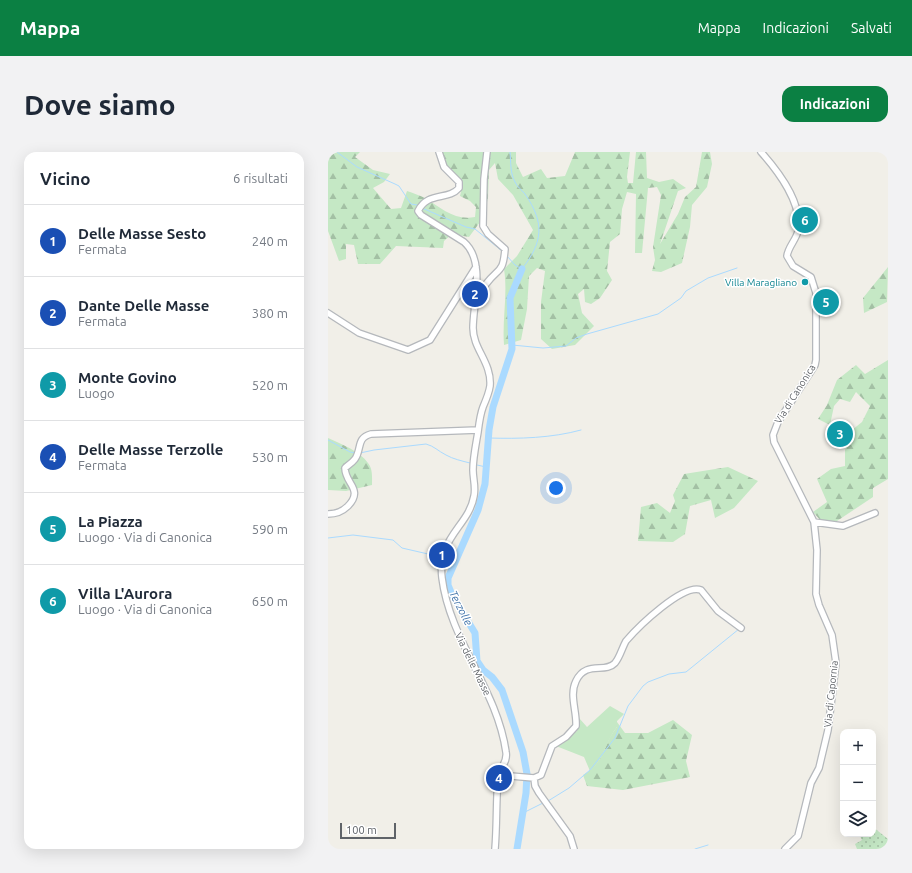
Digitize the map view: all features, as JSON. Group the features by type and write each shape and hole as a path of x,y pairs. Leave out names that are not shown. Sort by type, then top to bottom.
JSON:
{"street":[{"name":"Via delle Masse","path":"439,152 444,167 459,182 459,188 453,192 426,200 418,211 421,215 470,247 474,256 477,296 474,336 476,346 484,356 488,367 490,385 478,430 473,464 474,496 472,504 446,546 442,558 442,577 448,606 459,637 491,701 500,724 507,758 498,775 494,849"},
{"path":"477,296 487,282 500,270 504,261 505,248 488,234 483,226 484,179 487,152"},
{"name":"Via di Canonica","path":"761,152 781,176 796,208 799,221 797,233 787,256 793,266 811,277 816,293 815,365 778,422 773,435 774,442 814,522 816,533"},
{"path":"328,313 358,333 408,350 430,340 476,267"},
{"path":"328,514 341,511 353,499 354,490 346,474 345,468 356,458 361,439 371,434 478,430"},
{"path":"814,522 843,526 875,513"},
{"name":"Via di Capornia","path":"785,849 798,836 811,783 818,768 828,730 836,663 832,635 819,605 816,594 816,533"},
{"path":"498,775 534,778 543,772 552,746 569,734 576,726 573,693 576,680 588,669 611,666 615,664 626,642 636,630 679,594 693,589 701,590 718,611 741,628"},
{"path":"534,778 535,786 570,836 574,849"}],"green space":[{"path":"328,152 360,152 355,157 373,170 390,174 384,182 373,188 391,209 401,208 407,191 425,198 448,213 468,218 475,217 476,207 470,201 460,196 463,183 446,166 441,152 516,152 516,163 523,177 541,169 547,178 565,176 575,152 630,152 627,177 628,183 633,183 636,152 646,152 647,178 659,182 673,179 686,188 678,191 660,244 678,214 685,197 696,187 702,152 710,152 712,164 707,187 692,205 690,227 682,263 661,272 652,271 655,260 653,247 661,195 657,187 648,188 642,253 635,253 636,194 627,192 622,209 620,234 610,242 607,271 612,280 600,298 591,304 585,302 584,289 578,294 582,313 594,326 575,345 552,349 541,339 541,302 545,271 537,268 529,276 527,309 521,340 504,345 504,269 517,256 533,230 513,195 498,179 495,163 489,170 488,198 483,218 469,237 452,234 444,241 443,248 396,246 380,264 358,264 354,245 346,244 346,259 339,261 328,231"},
{"path":"888,267 887,302 864,313 863,298"},
{"path":"888,360 888,479 873,488 873,497 834,523 822,522 813,512 827,502 817,479 831,469 845,466 845,450 852,430 862,422 870,406 856,392 850,402 840,399 834,406 830,425 818,419 827,405 837,380 856,365 865,374"},
{"path":"328,438 350,448 365,459 371,468 372,485 346,491 328,490"},
{"path":"728,467 758,481 734,508 715,518 711,500 690,506 685,534 673,542 638,541 641,507 657,503 670,513 675,501 673,495 684,474"},
{"path":"610,706 624,714 617,721 617,727 613,732 602,756 590,771 584,757 556,746 577,731 579,718 587,727"},
{"path":"673,720 692,735 686,761 690,777 623,790 587,786 583,775 596,765 600,759 617,727 617,722 625,733 648,733"},
{"path":"876,829 888,839 888,849 857,849 855,844 862,840 860,837 876,837"}],"waterway":[{"path":"337,152 357,167 399,186 411,204 417,205"},
{"path":"507,256 515,265 522,269 534,250 539,232 536,214 525,194 513,179 510,152"},
{"path":"422,208 466,227 475,229 502,251"},
{"path":"512,345 543,348 566,346 576,338 587,334 658,314 681,298 686,291 708,278 737,268"},
{"name":"Terzolle","path":"517,849 526,793 527,774 523,752 502,690 492,677 483,670 477,661 475,633 453,597 448,585 448,578 478,510 485,484 489,430 493,407 512,349 510,298 522,269"},
{"path":"489,438 559,435 581,430"},
{"path":"328,440 350,452 356,453"},
{"path":"360,453 426,444 452,458 470,463"},
{"path":"477,465 486,467"},
{"path":"328,538 353,535 393,540 402,548 441,557"},
{"path":"446,558 456,562"},
{"path":"548,801 569,788 590,770 615,738 628,706 643,686 648,682 669,674 686,672 739,629"},
{"path":"523,813 543,803"},
{"path":"695,849 708,845"}],"place":[{"name":"Villa L'Aurora","path":"805,220"},
{"name":"Villa Maragliano","path":"805,282"},
{"name":"Dante Delle Masse","path":"475,294"},
{"name":"La Piazza","path":"826,302"},
{"name":"Monte Govino","path":"840,434"},
{"name":"Delle Masse Sesto","path":"442,555"},
{"name":"Delle Masse Terzolle","path":"499,778"}]}
